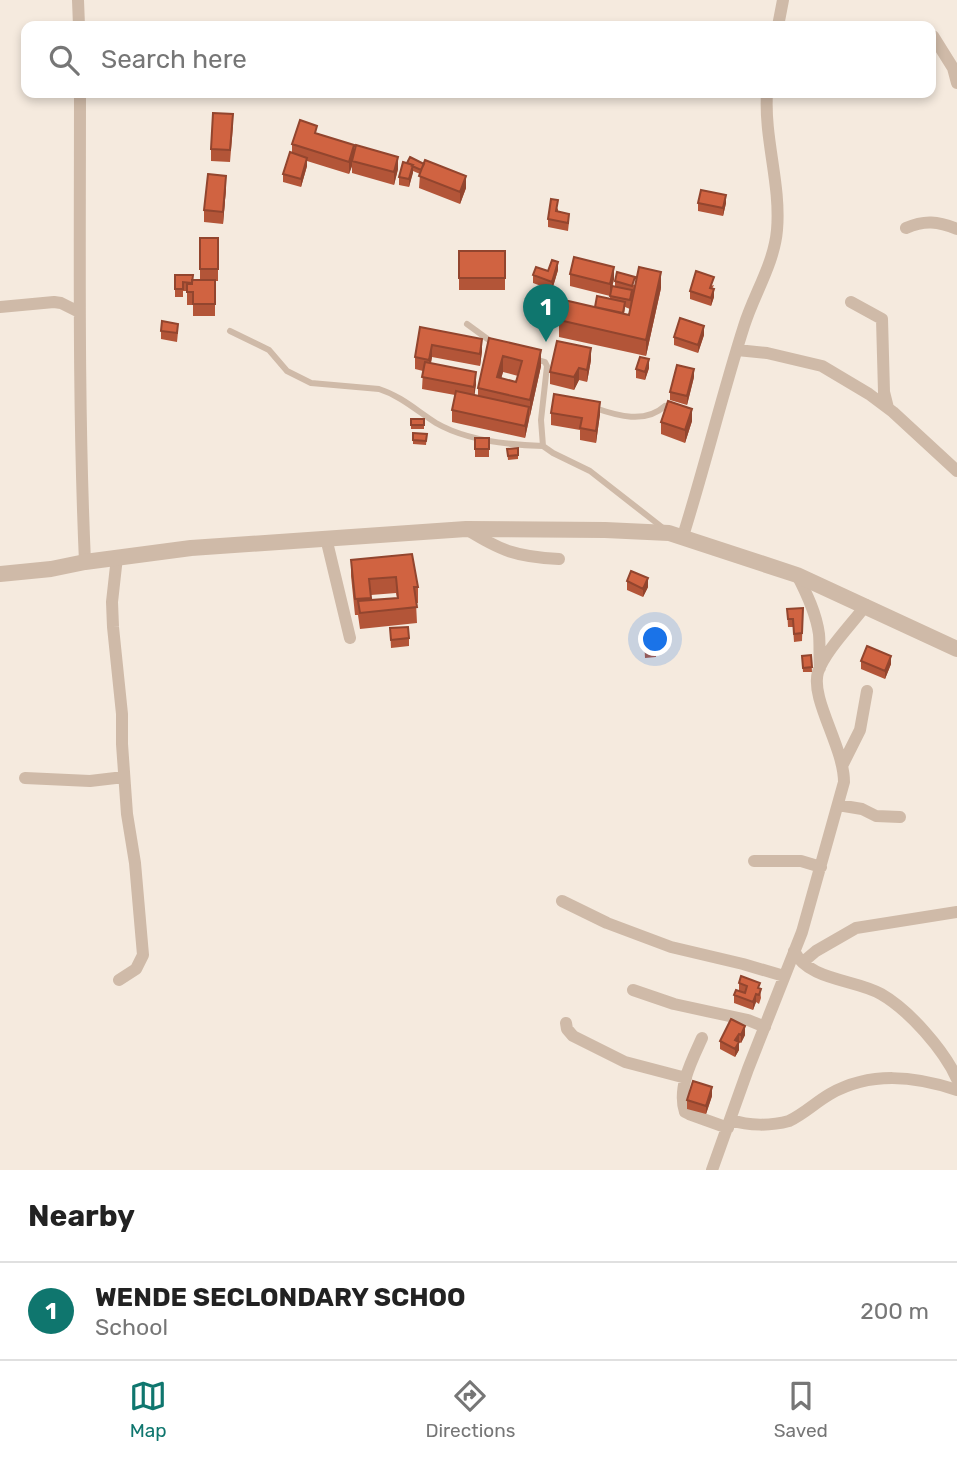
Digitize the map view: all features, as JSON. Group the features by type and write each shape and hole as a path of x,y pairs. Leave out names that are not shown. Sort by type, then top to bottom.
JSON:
{"street":[{"path":"78,0 79,21"},
{"path":"779,21 783,0"},
{"path":"936,41 953,68 957,83"},
{"path":"79,98 81,475 85,562"},
{"path":"676,534 777,234 778,212 765,114 767,98"},
{"path":"906,228 933,221 957,229"},
{"path":"0,307 54,302 79,312"},
{"path":"851,302 882,319 884,392 888,408"},
{"path":"737,350 767,353 822,366 888,408 957,471"},
{"path":"0,574 191,548 466,529 605,530 676,534 797,575 957,649"},
{"path":"466,529 498,549 532,557 559,559"},
{"path":"326,538 350,638"},
{"path":"117,557 112,602 122,713 124,777 143,955 136,969 119,980"},
{"path":"712,1170 730,1124 738,1094 794,951 844,782 842,764 816,690 820,668 819,634 809,599 797,575"},
{"path":"820,668 866,606"},
{"path":"842,764 860,730 867,691"},
{"path":"25,778 90,780 124,777"},
{"path":"838,805 858,808 872,815 900,817"},
{"path":"754,861 801,861 821,867"},
{"path":"562,901 607,923 671,947 784,976"},
{"path":"803,962 816,951 856,929 957,912"},
{"path":"794,951 815,971 881,994 934,1040 957,1079"},
{"path":"633,990 674,1004 748,1020 765,1027"},
{"path":"566,1023 573,1036 625,1062 686,1078"},
{"path":"702,1038 686,1078 682,1098 685,1112 730,1124 779,1124 789,1121 850,1084 882,1077 927,1080 957,1090"}],"lane":[{"path":"467,324 497,346"},
{"path":"230,331 269,350 286,371 311,383 379,389 460,434 527,446 543,446 590,471 676,534"},
{"path":"525,357 541,360 547,366 541,420 543,446"},
{"path":"544,394 553,396"},
{"path":"589,407 629,417 649,416 666,406"}],"building":[{"path":"213,113 233,114 230,150 211,149"},
{"path":"300,120 317,126 315,133 354,145 349,162 292,144"},
{"path":"356,145 398,157 394,172 352,161"},
{"path":"290,152 307,158 301,179 283,174"},
{"path":"410,157 424,164 421,170 407,163"},
{"path":"425,160 466,176 460,192 419,176"},
{"path":"403,162 413,165 409,179 399,177"},
{"path":"208,174 226,176 223,212 204,210"},
{"path":"701,190 726,195 723,208 698,203"},
{"path":"551,199 558,200 556,211 569,214 568,223 548,219"},
{"path":"200,238 218,238 218,269 200,269"},
{"path":"459,251 505,251 505,278 459,278"},
{"path":"574,257 614,267 610,284 570,274"},
{"path":"552,260 558,262 552,282 533,275 536,267 548,271"},
{"path":"639,267 661,272 646,340 559,320 564,300 629,315"},
{"path":"696,271 714,277 710,288 714,289 711,298 690,291"},
{"path":"617,272 635,277 632,286 615,281"},
{"path":"175,275 193,275 192,283 183,282 183,289 175,289"},
{"path":"192,280 215,280 215,304 193,304 193,292 187,292 187,284 192,284"},
{"path":"612,286 632,290 630,300 610,296"},
{"path":"597,296 625,302 623,313 595,307"},
{"path":"680,318 704,326 698,345 674,337"},
{"path":"162,321 178,324 177,333 161,331"},
{"path":"420,327 482,339 480,354 432,345 429,360 415,357"},
{"path":"489,338 541,350 530,400 478,388","holes":["503,356 522,361 516,382 497,377"]},
{"path":"557,341 591,348 587,370 579,368 574,377 550,372"},
{"path":"640,357 649,359 645,372 636,369"},
{"path":"425,362 476,372 474,387 422,377"},
{"path":"677,365 694,369 687,396 670,392"},
{"path":"456,391 529,407 525,426 452,410"},
{"path":"554,394 600,402 596,431 580,428 582,418 551,413"},
{"path":"668,401 692,409 685,430 661,422"},
{"path":"411,419 424,419 424,425 411,425"},
{"path":"413,433 427,434 426,441 413,440"},
{"path":"475,438 489,438 489,449 475,449"},
{"path":"518,448 518,455 508,456 507,449"},
{"path":"412,554 418,587 414,587 417,607 360,613 358,601 398,598 396,577 369,579 371,598 355,599 351,560"},
{"path":"631,571 648,578 643,589 627,581"},
{"path":"803,608 802,633 794,634 793,619 788,619 787,609"},
{"path":"408,627 409,638 391,640 390,628"},
{"path":"655,636 656,649 645,650 644,637"},
{"path":"867,646 891,656 885,671 861,661"},
{"path":"811,655 812,667 803,668 802,656"},
{"path":"741,976 760,983 759,995 756,994 753,1002 734,995 736,990 745,993 747,986 739,983"},
{"path":"731,1019 745,1026 735,1040 739,1042 735,1049 720,1041"},
{"path":"693,1081 712,1087 706,1106 687,1100"}],"place":[{"name":"WENDE SECLONDARY SCHOO","path":"546,342"}]}
